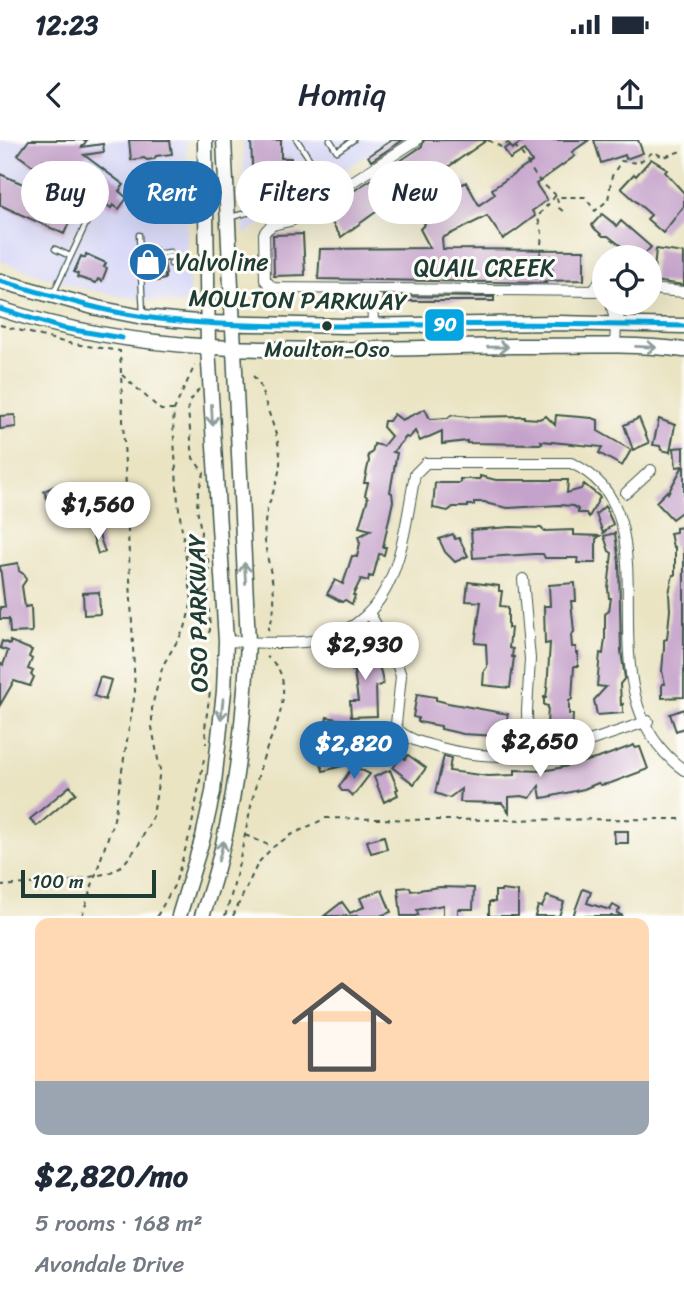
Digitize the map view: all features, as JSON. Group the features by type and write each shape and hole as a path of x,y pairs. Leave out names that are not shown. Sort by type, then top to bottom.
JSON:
{"main road":[{"name":"OSO PARKWAY","path":"179,916 203,837 213,792 224,691 226,641 207,323 205,140"},
{"name":"OSO PARKWAY","path":"202,916 226,831 235,786 248,642 224,140"},
{"name":"MOULTON PARKWAY","path":"0,281 143,317 207,323 558,323 684,326"},
{"name":"MOULTON PARKWAY","path":"0,309 62,328 149,342 233,348 615,346 684,350"}],"street":[{"name":"QUAIL CREEK","path":"417,140 293,220 269,227 264,234 265,280 268,286 592,290"},
{"path":"372,289 373,325"},
{"path":"662,290 684,292"},
{"path":"614,315 616,325"},
{"path":"615,346 619,315"},
{"path":"226,641 320,639 350,628 369,613 383,597 393,578 415,474 420,466 426,463 571,463 594,470 626,493 633,502"},
{"path":"626,493 652,470"},
{"path":"523,579 530,659 528,756"},
{"path":"369,613 393,652 401,676 396,723 398,730 414,740 454,751 490,756 528,756 579,746 648,721"},
{"path":"642,677 648,721 663,750 684,770"},
{"path":"375,745 398,730"}],"lane":[{"path":"227,217 254,211 316,169 297,140"},
{"path":"330,140 337,151 353,140"},
{"path":"52,296 86,224"},
{"path":"139,235 143,262 143,317"},
{"path":"55,249 70,256"},
{"path":"167,258 207,262"}],"path":[{"path":"488,140 501,147 508,143 514,145 539,180 556,196 559,208 564,212"},
{"path":"556,196 585,197 595,211 605,205 610,197 612,176 621,161 638,163 653,152 664,157 684,150"},
{"path":"539,269 542,233 538,218 556,196"},
{"path":"528,269 554,269"},
{"path":"0,326 67,343 120,351 135,692 114,819 82,916"},
{"path":"0,886 96,877 123,865 138,846 153,816 160,779 152,727 152,706 163,665 190,615 191,586 178,502 174,410 195,365"},
{"path":"122,374 161,410 174,410"},
{"path":"253,376 259,383 280,457 279,473 264,524 275,597 268,630"},
{"path":"157,916 175,884 191,830 206,752 205,728 210,691 199,672 198,658 210,630 208,559 200,546 201,531 197,509 198,492 204,473 193,458 188,411 189,403 200,384"},
{"path":"225,916 262,760 281,710 284,693 279,667 267,657"},
{"path":"233,916 258,863 291,835 326,818 684,819"},
{"path":"245,835 273,848"}],"shaded area":[{"path":"0,140 187,140 187,161 123,161 123,224 187,224 190,297 185,304 123,297 78,287 0,261"},
{"path":"243,140 390,140 354,163 354,161 243,161"},
{"path":"244,224 261,224 244,235"}],"building":[{"path":"29,140 87,140 82,147 103,144 104,152 84,155 92,161 26,161 18,155"},
{"path":"129,140 170,140 172,154 156,156 154,159 131,160"},
{"path":"251,140 281,140 281,158 291,158 291,161 252,161"},
{"path":"392,140 403,140 371,161 368,156"},
{"path":"424,140 487,140 457,161 399,161 422,146"},
{"path":"525,140 589,140 572,152 575,156 536,184 547,200 532,211 535,216 515,231 503,239 487,216 442,238 443,249 584,250 584,280 545,281 546,283 318,279 320,249 430,248 420,229 425,224 462,224 462,184 466,182 479,205 495,194 492,189 532,162 524,150 510,159 504,149 510,145 512,149"},
{"path":"594,140 638,140 643,153 626,159 625,155 601,163"},
{"path":"651,159 667,170 665,172 684,193 684,206 663,233 647,219 651,215 621,188"},
{"path":"0,174 21,183 21,215 0,205"},
{"path":"109,174 123,184 119,191 123,194 123,204 119,209 113,205 111,208"},
{"path":"368,181 368,218 341,237 333,224 354,224 354,190"},
{"path":"602,214 617,226 621,221 649,245 620,245 608,236 603,236 592,225"},
{"path":"42,224 68,224 64,234"},
{"path":"303,234 305,275 274,276 273,235"},
{"path":"157,248 158,259 164,263 166,274 165,279 157,281 156,276 149,275 153,266 147,261 145,253"},
{"path":"662,250 684,253 684,285 662,282"},
{"path":"86,254 106,263 102,281 98,279 96,283 77,277 78,274 74,272 81,256 85,258"},
{"path":"383,296 494,297 494,301 383,301"},
{"path":"425,409 430,419 448,418 451,415 524,416 539,419 546,416 555,425 556,415 592,418 598,420 598,431 631,450 622,466 599,453 602,447 541,441 542,444 467,441 442,444 442,431 420,441 415,431 393,452 397,453 390,492 393,501 383,547 386,547 384,555 379,554 373,577 369,576 368,581 361,579 353,595 352,604 345,600 342,602 327,594 335,580 343,584 352,556 357,557 360,543 358,537 371,530 359,527 368,498 365,495 368,483 364,483 368,455 372,453 374,444 383,446 391,436 383,427 384,421 389,421 394,414 402,420"},
{"path":"15,415 16,427 0,429 0,416"},
{"path":"639,418 649,443 633,450 624,425"},
{"path":"659,419 675,425 670,452 653,445"},
{"path":"684,447 684,510 672,519 656,502 667,491 668,493 683,466 676,467 674,448"},
{"path":"480,476 496,480 568,480 567,493 581,489 584,484 600,497 589,517 586,513 578,513 578,509 573,506 559,505 508,508 474,502 474,505 453,507 448,511 433,508 435,483 460,483 460,479 480,479"},
{"path":"57,485 70,518 57,523 44,491"},
{"path":"605,506 613,524 603,533 596,514"},
{"path":"684,527 684,697 662,698 662,684 665,684 662,671 664,640 667,639 669,593 675,575 675,547 670,533 676,532 676,528"},
{"path":"541,528 544,531 574,530 574,535 600,536 596,539 596,563 577,563 578,558 545,558 543,554 473,558 471,530"},
{"path":"97,529 105,552 98,554 91,531"},
{"path":"615,533 619,562 621,651 625,678 620,684 623,713 597,715 594,700 606,687 597,686 600,653 603,654 605,639 605,614 609,611 611,598 608,589 612,553 604,536"},
{"path":"453,534 455,539 459,538 468,556 455,562 445,552 439,539"},
{"path":"18,563 19,571 25,575 26,580 22,586 25,607 31,606 32,632 10,633 9,619 0,619 0,607 5,607 0,566"},
{"path":"468,582 499,586 499,591 502,591 500,606 508,607 508,628 511,628 509,648 513,649 514,657 510,688 483,685 487,667 486,644 475,643 481,602 466,601"},
{"path":"575,583 576,601 571,601 574,632 571,635 572,647 576,647 578,653 578,666 574,666 572,699 569,701 569,714 573,714 572,733 549,732 548,706 544,705 544,697 547,690 550,643 545,644 544,606 550,606 549,585"},
{"path":"99,592 100,614 84,615 83,593"},
{"path":"2,641 10,644 10,641 32,650 28,669 33,671 31,675 34,677 30,686 14,681 0,705 0,663 3,665 8,651 0,648"},
{"path":"369,645 381,672 383,684 376,687 377,716 351,717 350,701 358,701 354,671 349,669 347,655"},
{"path":"100,677 111,680 105,700 94,696"},
{"path":"417,694 436,697 436,700 448,703 508,714 503,739 495,739 496,736 463,734 418,722 418,718 413,717"},
{"path":"684,709 684,728 676,731 670,714"},
{"path":"327,717 353,722 350,737 347,736 344,746 350,764 323,771 319,757 324,755 323,752 338,747 329,737 323,736"},
{"path":"634,745 635,748 640,747 648,769 611,783 598,783 548,797 541,798 539,786 530,798 509,797 509,812 502,803 460,802 461,789 449,798 435,793 444,756 451,758 449,771 488,776 515,775 515,770 542,771 559,768 599,758"},
{"path":"408,755 426,768 414,784 393,768 402,756 405,759"},
{"path":"353,766 370,774 353,796 339,787"},
{"path":"390,770 398,795 384,802 374,777"},
{"path":"70,786 76,793 37,826 30,819"},
{"path":"614,831 628,831 628,843 615,843"},
{"path":"384,836 387,849 371,853 367,841"},
{"path":"410,887 411,891 440,887 474,888 473,909 458,909 458,916 443,916 443,905 417,910 418,915 415,916 401,916 398,888"},
{"path":"583,889 591,892 587,903 610,910 613,905 620,909 617,913 623,916 573,916"},
{"path":"382,890 391,912 380,916 324,916 342,902 350,913 364,907 360,898"},
{"path":"495,891 518,892 518,916 489,916 489,902 495,902"},
{"path":"547,896 564,902 559,916 535,916 538,906 542,907"}],"transit line":[{"name":"90","path":"0,281 126,314 177,321 312,326 684,326"},
{"name":"90","path":"0,309 62,328 122,338"}],"place":[{"name":"Valvoline","path":"148,262"},
{"name":"Moulton-Oso","path":"327,326"}]}
